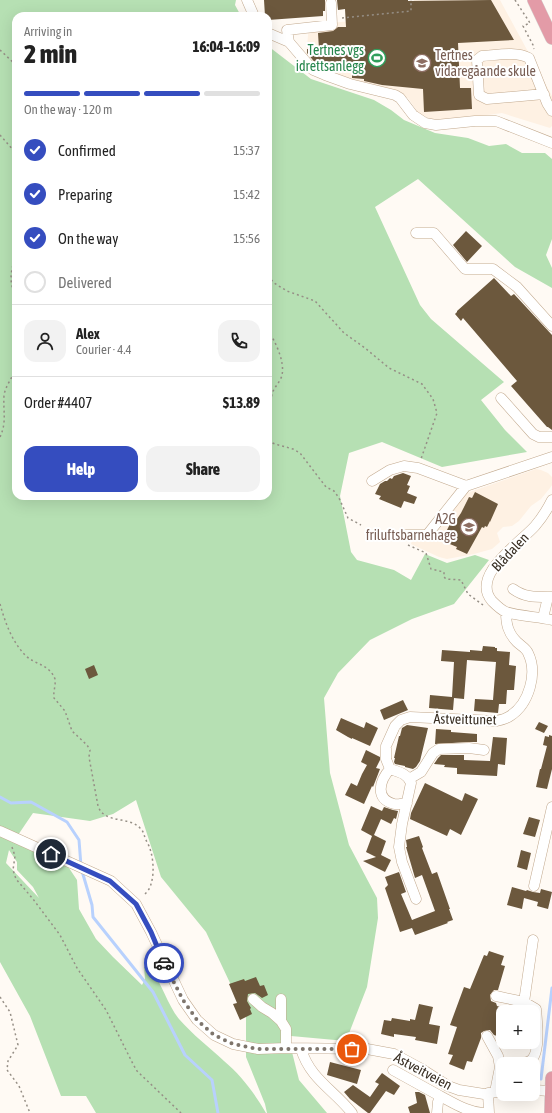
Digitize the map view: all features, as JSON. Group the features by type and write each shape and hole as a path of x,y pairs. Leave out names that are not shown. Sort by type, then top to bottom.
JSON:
{"main road":[{"path":"534,0 552,38"},
{"path":"545,1087 551,1113"}],"street":[{"path":"247,0 252,12"},
{"path":"289,42 287,30 332,25 331,3"},
{"path":"272,35 289,42 314,70 324,76 395,95 400,98 413,115 425,123 436,125 475,121 496,121 552,143"},
{"path":"544,94 483,98 479,95 477,60 482,56 523,55 529,58 552,111"},
{"path":"416,233 434,233 465,269 492,269 517,287 552,326"},
{"path":"501,398 533,434 539,437 552,437"},
{"path":"405,539 427,534 466,486 552,457"},
{"path":"372,481 390,470 404,466 418,468 466,486"},
{"name":"Blådalen","path":"491,600 487,595 486,586 490,573 499,561 534,527 548,509 552,500"},
{"path":"491,600 496,606 506,612 548,619 544,596 526,596 513,589"},
{"name":"Åstveittunet","path":"390,769 386,759 386,746 395,726 401,720 410,717 496,721 509,717 519,709 527,695 532,678 532,662 527,651 508,632 506,612"},
{"name":"Åstveittunet","path":"409,779 421,772 433,753 439,749 464,748 484,750"},
{"path":"407,803 395,804 383,797 380,790 381,784 385,775 390,769 403,774 411,783 399,847 402,862 416,899"},
{"path":"534,886 552,807"},
{"name":"Åstveitveien","path":"4,833 110,881 136,904 183,1000 197,1020 214,1035 233,1044 258,1049 367,1049 394,1054 420,1068 448,1086 471,1093 495,1092"},
{"path":"524,1002 533,940"},
{"path":"496,996 524,1002 536,1009 538,1031 535,1055 533,1057"},
{"path":"253,999 281,1021 286,1029 286,1048"},
{"path":"281,999 281,1021"},
{"path":"487,1036 499,1057"},
{"path":"301,1049 312,1073 352,1113"},
{"name":"Åstveitveien","path":"393,1070 463,1108 476,1113 483,1113"},
{"path":"489,1113 495,1092"},
{"name":"Åstveitveien","path":"436,1113 440,1096"}],"path":[{"path":"332,19 411,11 411,0"},
{"path":"515,0 530,23"},
{"path":"0,50 12,61"},
{"path":"0,136 12,149"},
{"path":"12,266 10,271 12,290"},
{"path":"272,281 287,291 315,301 344,333 389,368 422,384 433,399 437,413 418,468"},
{"path":"272,336 276,343 281,362 282,374 272,394"},
{"path":"0,437 5,421 4,395 12,374"},
{"path":"272,443 293,449 300,453 326,487 334,491 339,498 348,518 361,525"},
{"path":"405,539 424,552 427,556 431,569 444,572 444,577 446,579 461,580 468,594 483,605 491,600"},
{"path":"0,604 6,625 24,654 43,665 53,676 56,683 54,698 65,710 72,731 87,744 90,750 89,757 98,806 101,812 115,820 134,823 141,828 149,844 152,854 152,883 148,891 136,904"},
{"path":"4,833 14,850 15,856 13,870 16,879 60,935 77,968 106,1010 137,1071 181,1113"},
{"path":"0,997 10,1012 18,1045 8,1061 7,1070 19,1086 30,1113"}],"shaded area":[{"name":"Tertnes vidaregåande skule","path":"414,0 500,0 552,96 552,126 550,128 502,113 452,120 431,119 419,114 408,98 314,69 306,57 309,25 415,15"},
{"path":"536,469 548,473 552,477 552,485 541,499 531,506 519,521 512,526 503,527 497,533 500,542 492,549 447,559 439,557 411,544 413,538 430,536 438,531 467,493"}],"green space":[{"path":"0,0 236,0 235,5 239,12 12,12 12,500 272,500 272,49 311,79 374,100 404,120 435,133 468,138 489,146 506,144 522,153 545,153 552,159 552,239 546,255 552,268 552,288 515,267 418,179 375,207 420,305 431,319 504,382 481,400 505,430 527,452 442,467 382,442 349,453 340,496 351,552 357,560 394,570 411,580 425,554 447,563 475,555 489,560 454,604 412,619 370,640 338,673 324,698 330,773 349,845 377,898 378,918 367,987 346,1041 291,1036 290,1044 299,1080 327,1113 267,1113 265,1104 246,1057 246,1017 206,932 161,877 136,800 113,814 90,821 33,813 16,838 65,862 77,880 79,909 96,939 142,985 145,979 144,967 151,968 175,1014 195,1036 236,1072 266,1113 96,1113 86,1096 61,1096 30,1016 0,962","holes":["9,850 17,862 17,870 33,887 39,898 6,863"]}],"building":[{"path":"264,0 325,0 325,11 323,11 323,16 272,20 272,12 265,12"},
{"name":"Tertnes vidaregåande skule","path":"337,0 491,0 514,40 458,43 460,88 471,88 472,109 424,112 423,89 382,85 364,81 364,79 352,78 352,71 333,70 333,64 317,65 307,53 307,49 319,49 318,33 333,31 338,27 346,27 345,9 338,10"},
{"path":"466,231 482,246 467,262 453,245"},
{"path":"494,278 511,296 514,294 552,335 552,430 547,427 511,386 517,381 463,318 461,321 455,314"},
{"path":"403,473 411,476 407,485 410,486 407,493 417,497 414,504 404,501 401,508 379,499 381,496 375,494 380,484"},
{"path":"475,492 498,504 487,527 482,527 467,554 456,549 457,547 445,542 446,540 443,538 452,520 455,522 469,497 472,498"},
{"path":"483,646 495,647 497,648 497,651 510,652 509,665 516,666 514,690 507,690 506,704 499,704 498,713 474,711 475,699 493,700 496,662 467,660 464,699 454,698 453,710 429,708 430,695 452,697 454,662 441,661 442,650 470,652 470,650 482,651"},
{"path":"94,665 98,675 89,679 85,669"},
{"path":"403,700 408,710 384,720 380,710"},
{"path":"341,718 364,728 366,722 378,728 370,746 352,739 336,730"},
{"path":"539,722 548,726 544,733 535,729"},
{"path":"407,725 428,728 420,761 413,769 395,764 394,762 399,736 402,728"},
{"path":"436,729 477,734 477,742 435,744"},
{"path":"549,735 552,736 552,769 547,789 536,787 547,746 543,745 545,736 549,737"},
{"path":"493,737 507,738 505,765 498,764 497,776 457,774 457,768 444,767 445,765 434,764 441,755 464,755 464,760 490,761"},
{"path":"366,750 380,757 376,768 380,769 364,804 345,795 351,783 357,786 367,765 361,762"},
{"path":"425,783 462,801 465,793 478,799 461,835 450,829 447,836 410,819 411,813"},
{"path":"371,806 382,811 384,807 398,811 396,819 394,818 391,824 381,819 374,835 386,841 381,855 391,860 385,872 363,861 376,857 366,852 372,836 361,830"},
{"path":"529,817 540,820 535,837 523,834"},
{"path":"419,836 432,874 437,872 453,920 415,935 412,928 400,932 385,888 388,885 385,877 399,872 406,892 401,894 412,920 435,911 422,875 415,878 406,847 406,840"},
{"path":"521,850 531,853 527,870 517,867"},
{"path":"512,887 540,893 541,889 552,892 548,909 537,906 538,902 524,898 522,909 507,905"},
{"path":"489,951 504,956 501,965 505,966 498,990 494,990 490,995 491,1001 496,1003 497,1005 496,1036 490,1030 481,1033 481,1038 472,1062 467,1061 464,1070 449,1064 453,1055 448,1054 457,1027 450,1025 464,987 470,989 484,955 487,956"},
{"path":"256,977 260,986 264,985 268,995 262,998 255,993 248,994 247,1001 251,1008 252,1014 240,1020 233,1004 237,1003 229,984"},
{"path":"419,1004 433,1007 429,1024 440,1026 437,1044 415,1040 416,1037 394,1034 394,1037 381,1034 384,1020 391,1021 392,1018 410,1021 410,1019 415,1020"},
{"path":"330,1062 361,1070 357,1084 327,1075"},
{"path":"382,1073 400,1086 394,1095 386,1091 370,1113 350,1099 344,1092 353,1085 370,1097 379,1084 375,1082"},
{"path":"415,1092 425,1095 430,1113 410,1113 408,1107 417,1103"}],"waterway":[{"path":"0,797 11,803 31,802 67,822 79,840 81,866"},
{"path":"82,871 92,905 93,917 153,992 185,1055 212,1080 218,1113"},
{"path":"541,1079 552,988"}],"way so far":[{"path":"164,963 183,1000 197,1020 214,1035 233,1044 258,1049 352,1049"}],"place":[{"name":"Tertnes vgs idrettsanlegg","path":"377,58"},
{"name":"Tertnes vidaregåande skule","path":"422,63"},
{"name":"A2G friluftsbarnehage","path":"469,527"}],"route":[{"path":"51,854 110,881 136,904 151,932 164,963"}]}
